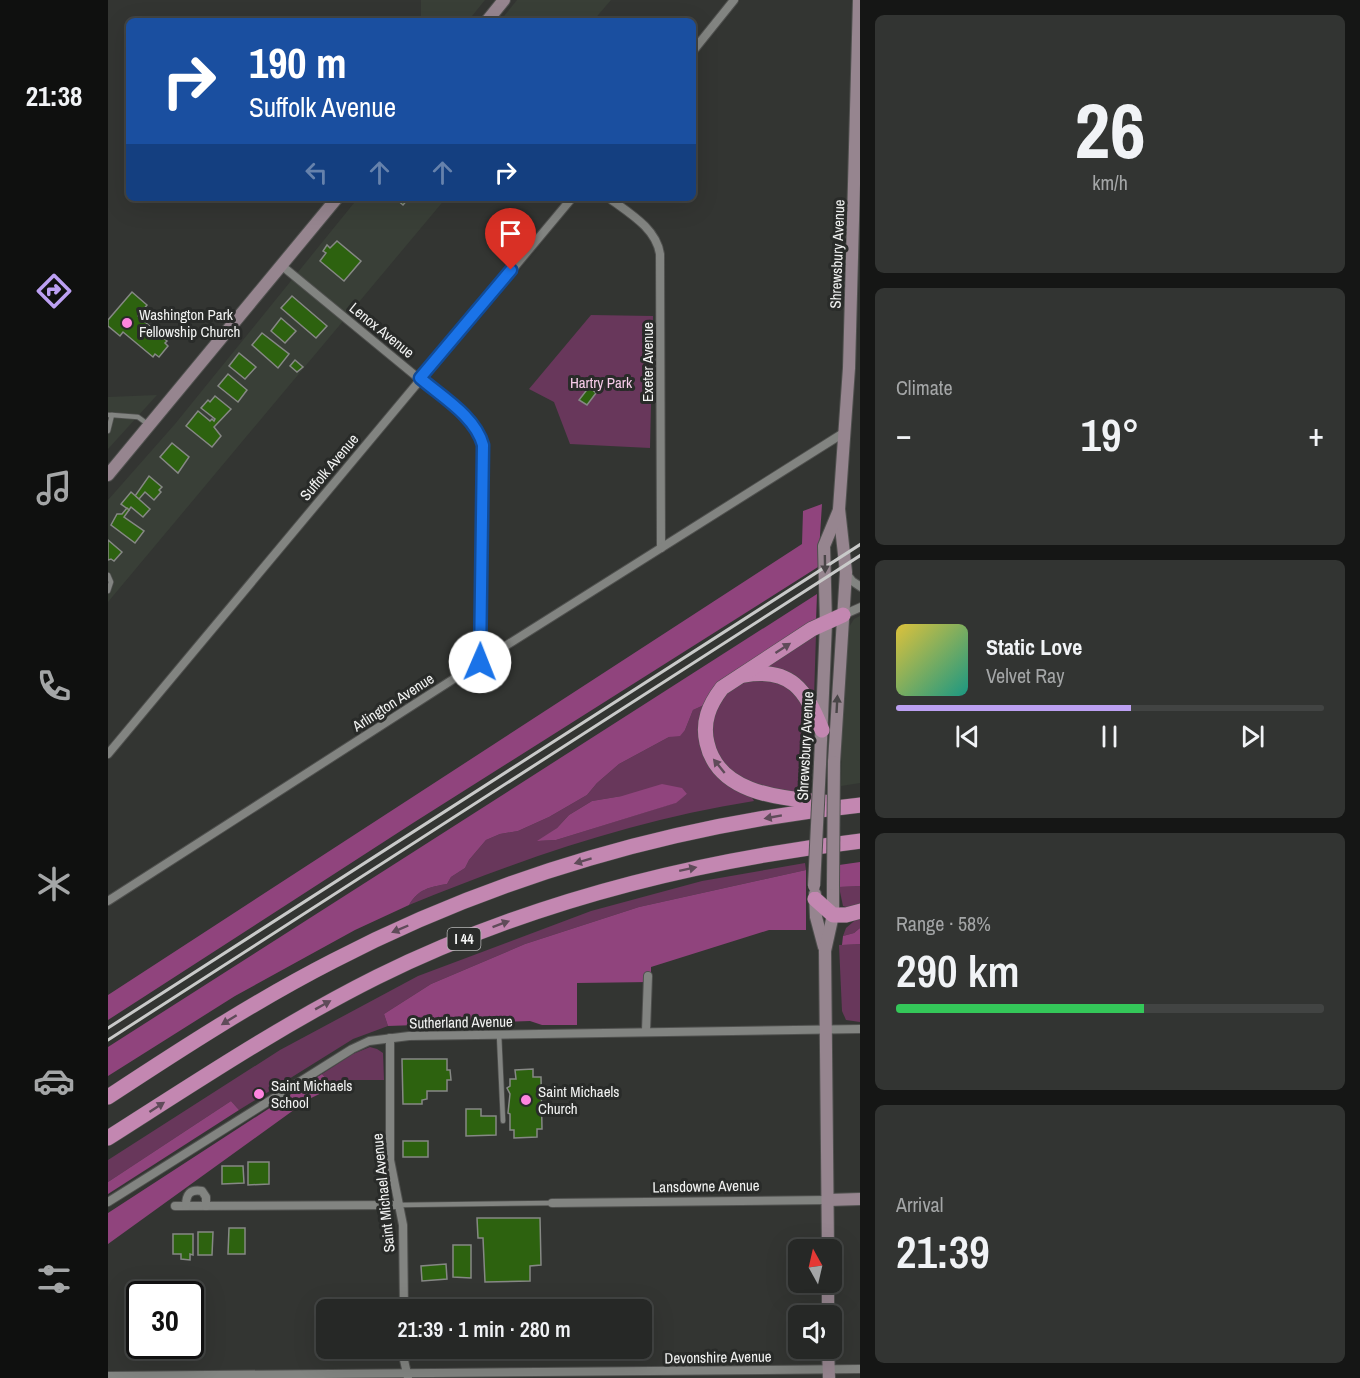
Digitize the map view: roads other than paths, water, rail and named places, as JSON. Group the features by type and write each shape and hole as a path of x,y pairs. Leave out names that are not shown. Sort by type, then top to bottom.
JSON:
{"highway":[{"path":"843,615 812,629 722,688 713,699 706,716 705,734 709,752 720,769 734,781 754,791 774,796 856,806"},
{"path":"741,675 760,672 775,674 791,681 812,704 822,730"},
{"name":"I 44","path":"108,1097 280,989 387,934 454,906 518,882 615,852 732,824 856,806"},
{"name":"I 44","path":"108,1138 272,1034 325,1004 378,976 489,929 547,908 664,874 783,850 860,841"},
{"path":"815,893 833,915 846,915 860,910"}],"main road":[{"path":"489,18 504,0"},
{"name":"Shrewsbury Avenue","path":"828,1239 825,951 833,915 834,762 846,572 839,509 855,366 859,0"},
{"path":"108,475 113,461 149,425 331,201"},
{"name":"Shrewsbury Avenue","path":"825,951 816,917 815,893 826,623 824,546 839,509"},
{"name":"Lansdowne Avenue","path":"828,1200 860,1199"},
{"path":"828,1359 829,1374"}],"street":[{"path":"696,47 734,0"},
{"name":"Suffolk Avenue","path":"108,754 569,201"},
{"name":"Exeter Avenue","path":"613,201 644,225 659,244 661,548"},
{"name":"Lenox Avenue","path":"281,265 420,378 468,419 480,434 483,445 480,662"},
{"name":"Arlington Avenue","path":"108,901 480,662 846,432"},
{"path":"846,572 852,581 860,586"},
{"path":"843,615 860,607"},
{"path":"646,1031 648,976"},
{"name":"Sutherland Avenue","path":"108,1202 352,1049 369,1041 390,1038 499,1034 860,1029"},
{"name":"Saint Michael Avenue","path":"390,1038 390,1160 403,1225 404,1299"},
{"path":"186,1206 186,1197 190,1192 196,1190 202,1191 206,1197 206,1206"},
{"name":"Lansdowne Avenue","path":"552,1203 828,1200"},
{"path":"175,1206 399,1205"},
{"path":"404,1359 408,1376"},
{"name":"Devonshire Avenue","path":"108,1376 829,1374 860,1369"}],"lane":[{"path":"108,431 110,415 138,417 149,425"},
{"path":"108,575 111,582 108,591"},
{"path":"499,1034 503,1121"},
{"path":"399,1205 552,1203"}],"railway":[{"path":"108,1028 860,545"},
{"path":"108,1040 860,556"}],"place":[{"name":"Washington Park Fellowship Church","path":"127,323"},
{"name":"Saint Michaels School","path":"259,1094"},
{"name":"Saint Michaels Church","path":"526,1100"}],"park label":[{"name":"Hartry Park","path":"601,382"}]}
